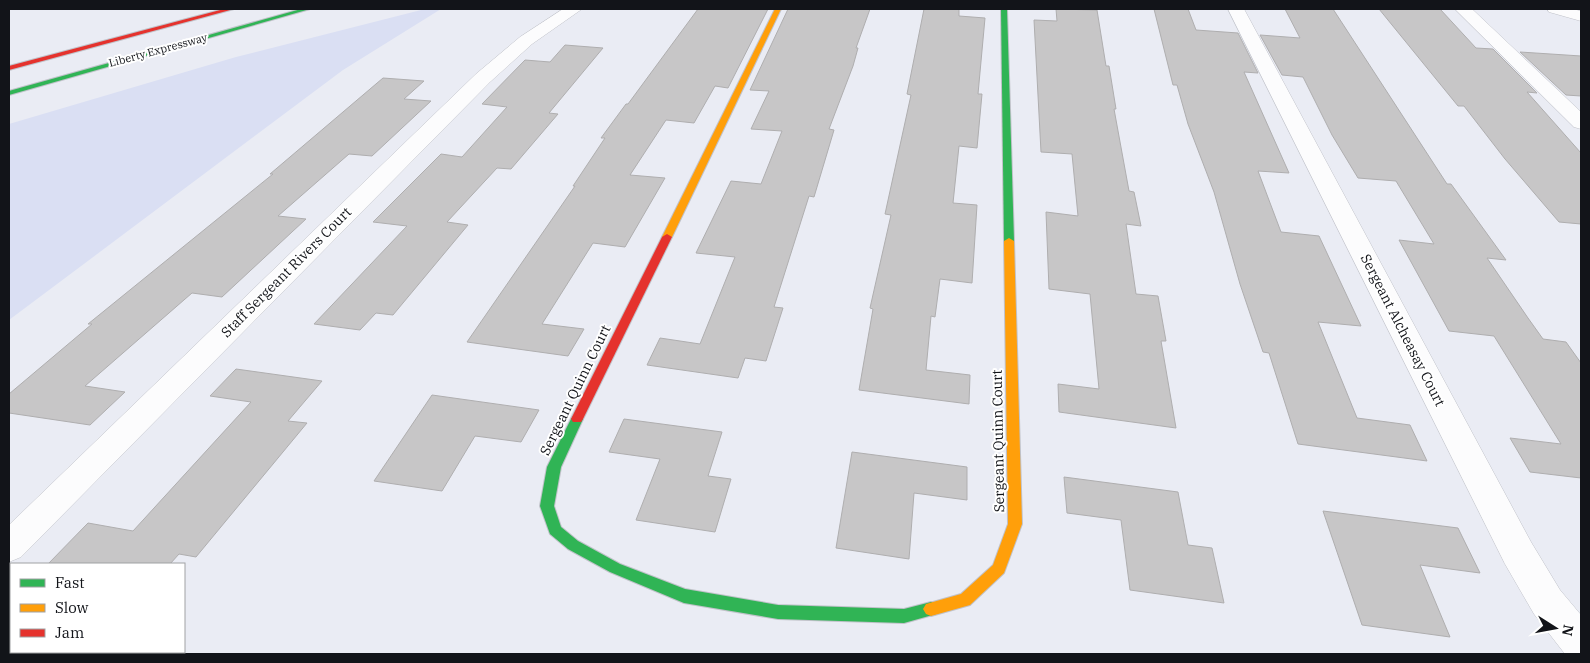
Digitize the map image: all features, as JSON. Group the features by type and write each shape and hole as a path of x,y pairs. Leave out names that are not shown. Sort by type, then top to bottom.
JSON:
{"main road":[{"name":"Liberty Expressway","path":"9,68 231,9"},
{"name":"Liberty Expressway","path":"9,92 305,9"},
{"name":"Sergeant Quinn Court","path":"778,9 554,467 547,506 555,530 573,545 615,568 684,596 778,612 904,616 965,600 999,569 1015,524 1004,9"}],"street":[{"name":"Staff Sergeant Rivers Court","path":"9,547 483,78 503,59 562,15 574,9"},
{"name":"Sergeant Alcheasay Court","path":"1236,9 1518,553 1547,602 1581,644"},
{"path":"1463,9 1581,123"},
{"path":"1555,9 1581,16"}],"shaded area":[{"path":"425,9 441,9 343,70 9,320 9,124 236,57"}],"building":[{"path":"698,9 768,9 728,88 715,86 694,123 666,120 630,175 665,178 625,247 593,243 542,324 584,329 568,356 467,342 575,186 573,186 605,138 601,138"},
{"path":"788,9 870,9 856,48 858,48 853,66 829,129 834,130 814,197 809,196 774,307 783,308 766,361 745,358 738,378 647,365 660,338 700,344 735,257 696,253 731,181 761,184 782,131 751,129 769,91 750,90"},
{"path":"924,9 959,9 959,16 985,18 978,94 982,94 977,148 959,146 953,203 977,205 972,283 940,279 935,317 931,316 926,370 970,375 969,404 859,390 873,309 870,308 891,215 885,214 911,95 907,94"},
{"path":"1056,9 1097,10 1106,66 1109,66 1116,109 1114,109 1129,191 1134,192 1141,226 1126,224 1136,294 1158,296 1166,341 1161,341 1176,428 1059,412 1058,384 1099,389 1090,294 1049,289 1046,212 1078,216 1072,154 1041,152 1034,20 1057,21"},
{"path":"1154,9 1188,9 1196,30 1238,33 1258,73 1244,72 1289,173 1258,171 1281,232 1319,236 1361,326 1318,322 1357,418 1410,425 1427,461 1298,444 1269,353 1263,352 1240,284 1214,192 1188,124 1177,85 1173,85"},
{"path":"1285,9 1333,9 1447,184 1451,184 1506,260 1487,258 1528,318 1543,339 1566,342 1581,363 1581,478 1530,472 1510,438 1561,444 1494,336 1449,331 1399,240 1434,244 1396,181 1358,178 1332,135 1303,77 1282,75 1260,35 1300,38"},
{"path":"1379,9 1440,9 1476,48 1493,49 1537,93 1527,92 1581,153 1581,224 1559,222 1505,159 1464,106 1458,106"},
{"path":"565,45 603,48 549,113 558,114 511,169 497,168 447,222 468,225 393,315 376,313 360,330 314,324 407,226 373,222 441,154 462,157 507,107 482,104 525,60 550,62"},
{"path":"1520,52 1581,56 1581,96 1566,95"},
{"path":"383,78 424,81 404,99 431,101 372,156 349,154 278,216 306,219 222,297 192,293 85,386 125,392 90,425 9,413 9,394 92,324 88,324 273,174 270,174"},
{"path":"236,369 322,381 288,421 307,423 196,557 179,554 171,563 49,563 88,523 133,531 251,402 210,396"},
{"path":"432,395 539,410 521,442 475,436 442,491 374,481"},
{"path":"624,419 722,432 708,476 731,479 715,532 636,520 660,459 609,452"},
{"path":"852,452 967,467 967,500 914,493 909,559 836,548"},
{"path":"1064,477 1178,492 1188,545 1212,548 1224,603 1130,590 1121,520 1067,513"},
{"path":"1323,511 1458,528 1480,573 1420,565 1450,637 1362,625"}],"traffic: fast":[{"path":"9,93 307,9"},
{"path":"1004,9 1009,241"},
{"path":"577,419 554,467 547,506 555,530 573,545 615,568 684,596 778,612 904,616 931,609"}],"traffic: slow":[{"path":"667,237 778,9"},
{"path":"931,609 965,600 999,569 1015,524 1009,241"}],"traffic: jam":[{"path":"9,68 231,9"},
{"path":"577,419 667,237"}]}
